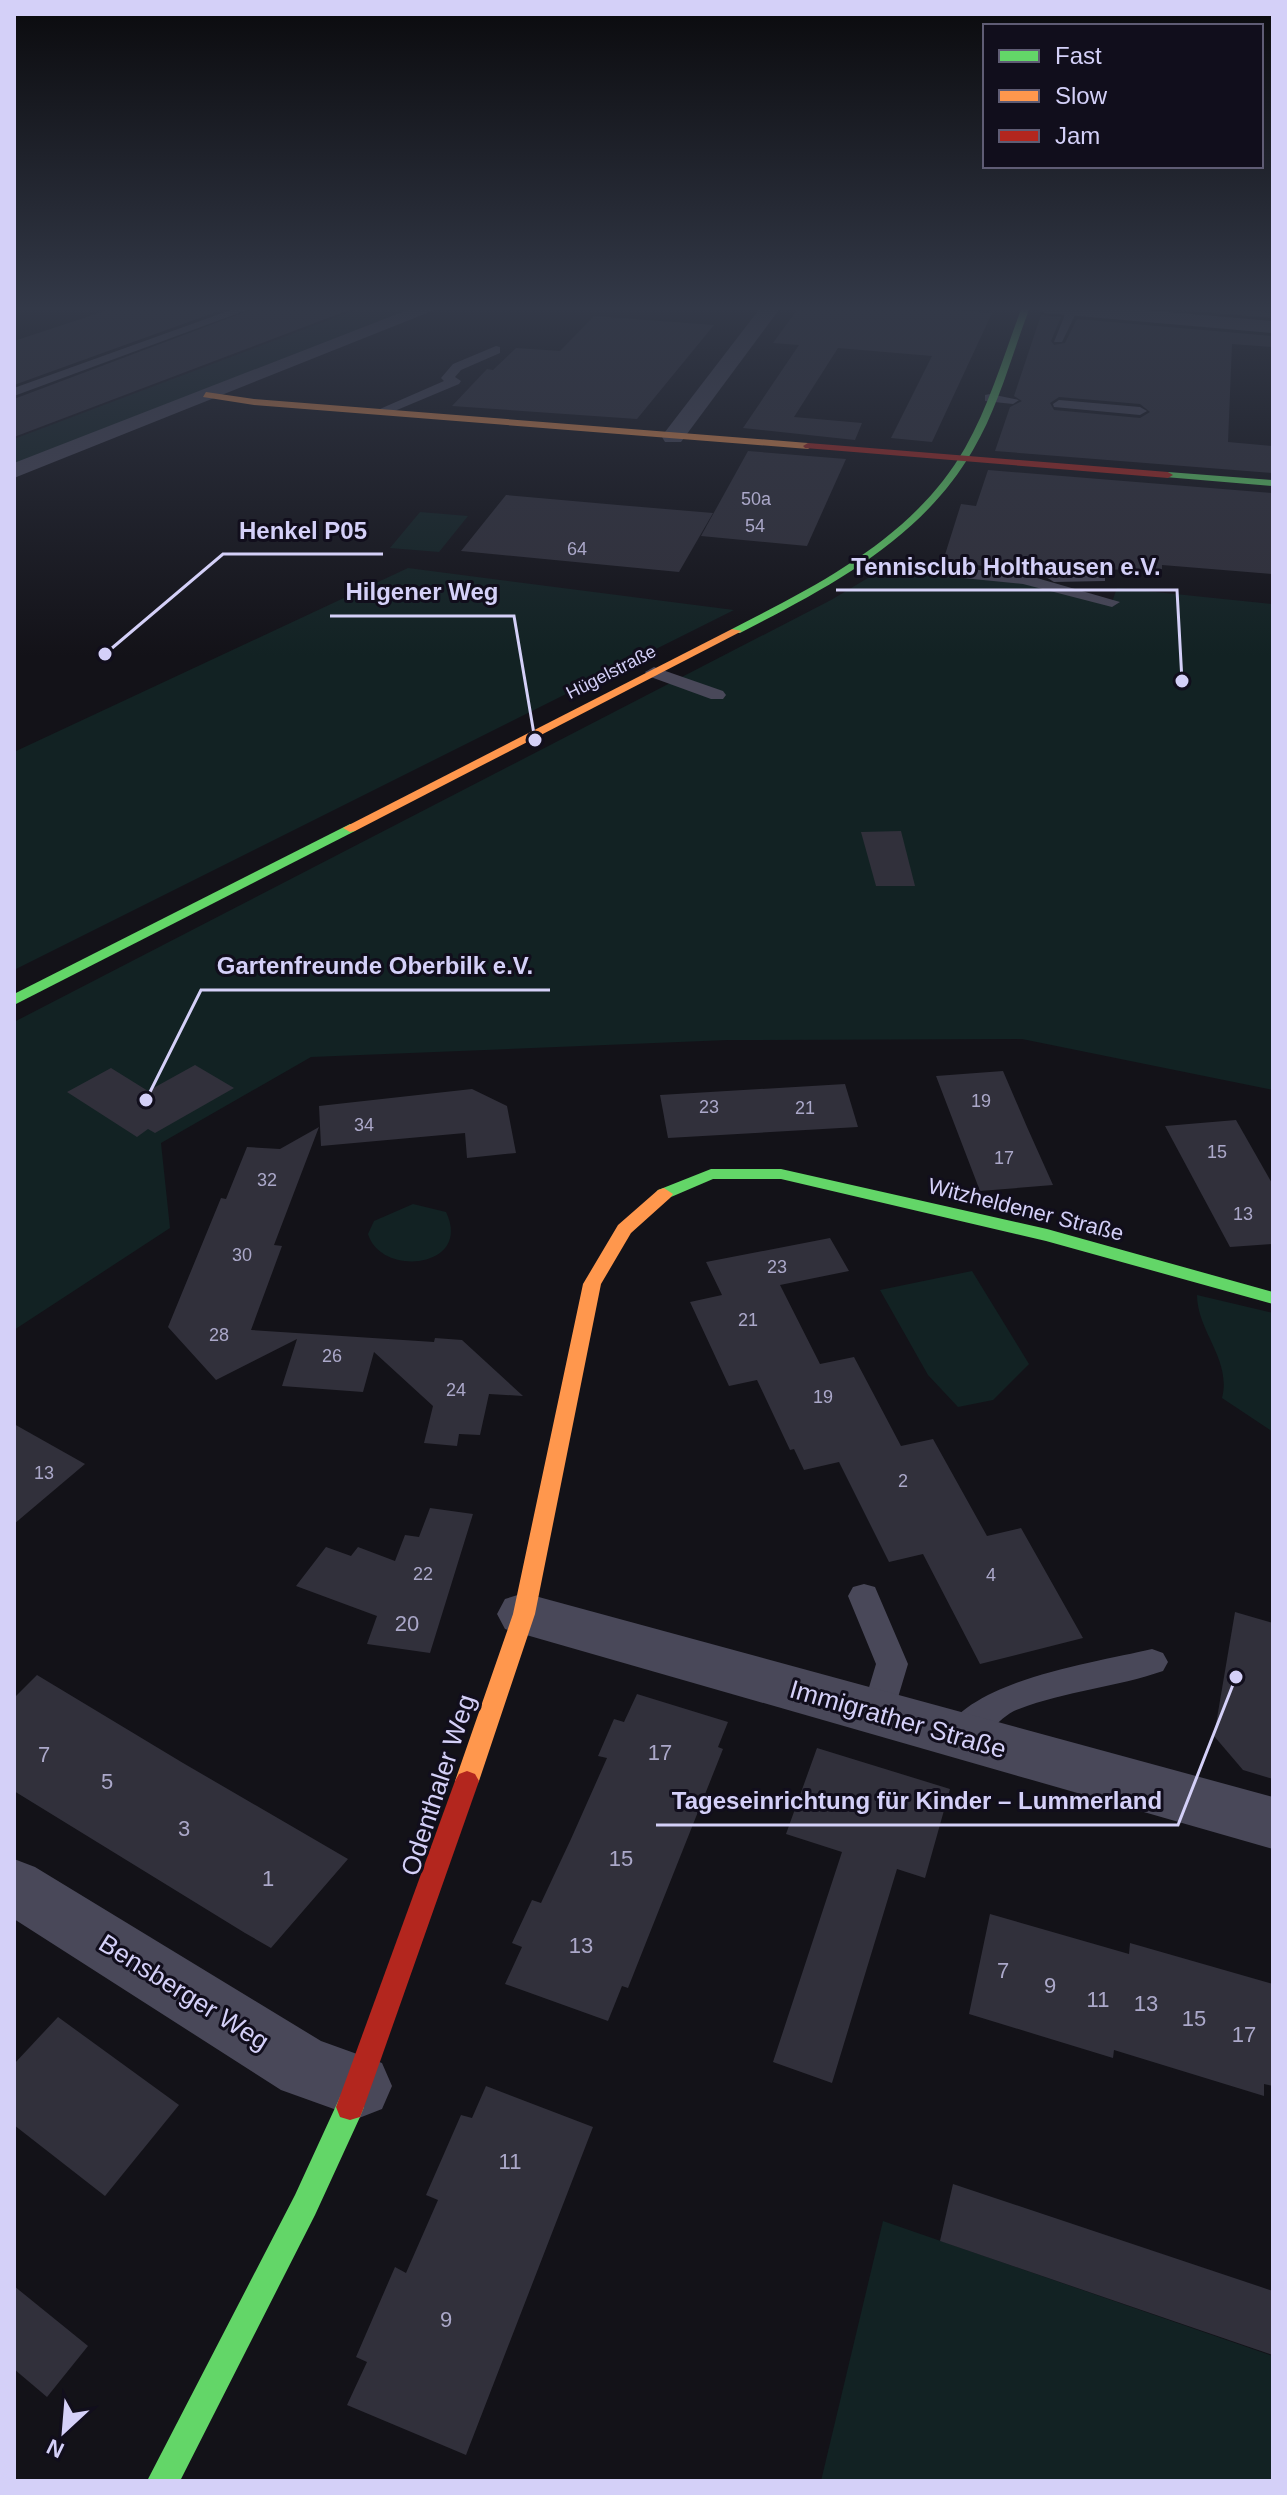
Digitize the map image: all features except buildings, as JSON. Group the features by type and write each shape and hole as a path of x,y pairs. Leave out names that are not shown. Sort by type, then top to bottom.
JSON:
{"street":[{"path":"14,471 134,423"},
{"path":"514,423 1273,483"},
{"path":"673,437 683,423"},
{"name":"Hügelstraße","path":"14,1000 858,564 917,519 946,486 963,459 979,423"},
{"name":"Odenthaler Weg","path":"163,2481 265,2286 359,2086 524,1614 582,1318 598,1267 630,1222 664,1191 713,1174 767,1174"},
{"name":"Witzheldener Straße","path":"767,1174 1065,1240 1195,1279 1273,1298"},
{"name":"Immigrather Straße","path":"524,1614 1273,1823"},
{"name":"Bensberger Weg","path":"14,1886 304,2067 359,2086"}],"lane":[{"path":"858,564 1023,579 1099,578"},
{"path":"1023,579 1112,602"},
{"path":"654,672 717,695"},
{"path":"864,1596 892,1664 878,1714"},
{"path":"959,1736 1007,1698 1152,1662"}],"shaded area":[{"path":"55,423 118,423 14,464 14,439"},
{"path":"420,512 468,516 439,552 390,548"},
{"path":"408,568 734,610 14,970 14,752"},
{"path":"883,569 1026,583 1112,602 1117,588 1273,604 1273,1090 1022,1039 728,1040 311,1057 161,1143 170,1228 14,1330 14,1022 831,600"},
{"path":"413,1204 446,1212 451,1231 447,1245 437,1255 422,1260 406,1261 389,1257 376,1248 368,1234 374,1221"},
{"path":"972,1271 1029,1364 993,1400 958,1407 928,1375 880,1290"},
{"path":"1197,1295 1273,1313 1273,1432 1222,1398 1222,1371 1202,1321"},
{"path":"883,2221 1273,2356 1273,2481 821,2481"}],"traffic: fast":[{"path":"736,631 835,577 897,534 948,481 982,423"},
{"path":"1168,475 1273,483"},
{"path":"14,1000 350,828"},
{"path":"664,1194 711,1174 781,1174 1047,1235 1273,1298"},
{"path":"163,2481 305,2205 350,2107"}],"traffic: slow":[{"path":"524,423 808,446"},
{"path":"350,828 736,631"},
{"path":"467,1781 524,1614 592,1284 624,1229 664,1194"}],"traffic: jam":[{"path":"808,446 1168,475"},
{"path":"350,2107 467,1781"}],"place":[{"name":"Henkel P05","path":"105,654"},
{"name":"Tennisclub Holthausen e.V.","path":"1182,681"},
{"name":"Hilgener Weg","path":"535,740"},
{"name":"Gartenfreunde Oberbilk e.V.","path":"146,1100"},
{"name":"Tageseinrichtung für Kinder – Lummerland","path":"1236,1677"}]}
